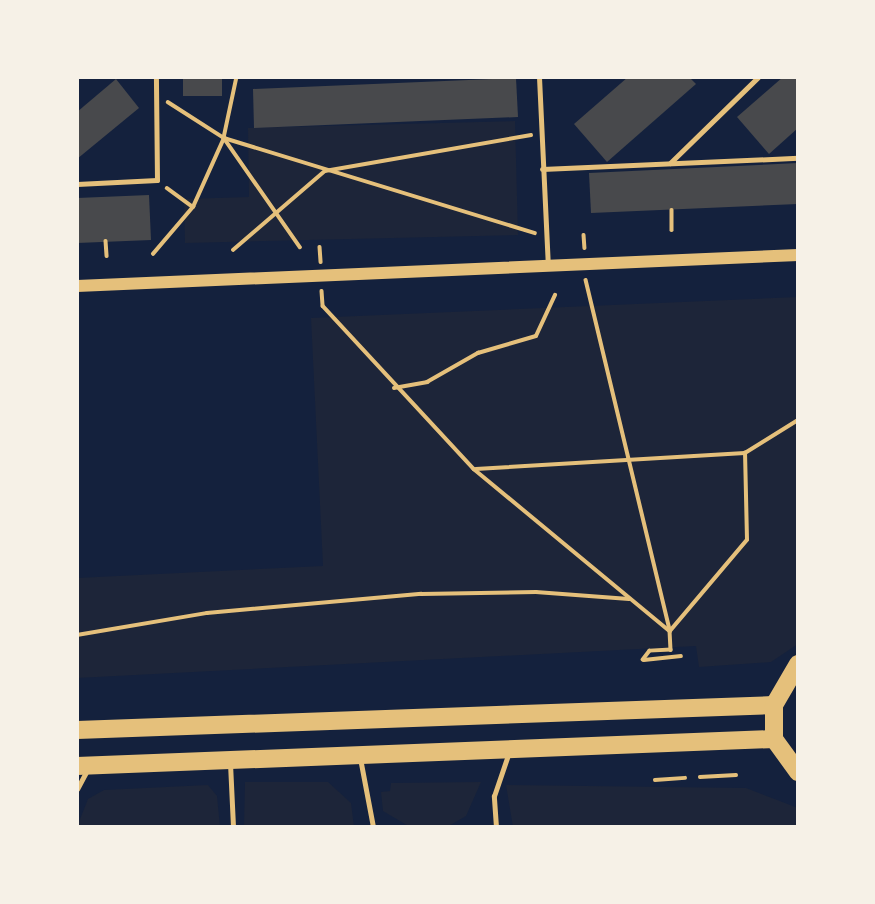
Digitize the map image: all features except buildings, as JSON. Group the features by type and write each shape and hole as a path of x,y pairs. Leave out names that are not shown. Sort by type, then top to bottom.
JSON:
{"main road":[{"path":"798,664 774,705 774,739 798,772"},
{"path":"77,730 774,705"},
{"path":"83,766 774,739"}],"street":[{"path":"77,286 798,254"}],"lane":[{"path":"77,184 157,180 156,77"},
{"path":"539,77 548,265"},
{"path":"670,163 758,77"},
{"path":"542,169 798,158"},
{"path":"496,827 494,796 511,748"},
{"path":"359,755 373,827"},
{"path":"230,760 233,827"},
{"path":"77,789 83,766"}],"path":[{"path":"153,254 193,207 224,138 237,77"},
{"path":"156,95 224,138 547,237"},
{"path":"233,250 277,218 325,171 540,134"},
{"path":"224,138 277,218 300,247"},
{"path":"157,180 193,207"},
{"path":"672,209 672,230"},
{"path":"106,241 107,256"},
{"path":"587,294 670,631 671,650 650,651 643,660 681,656"},
{"path":"394,388 428,382 478,353 536,336 555,295"},
{"path":"323,306 394,388 474,470 670,631"},
{"path":"474,470 626,458 745,453 798,420"},
{"path":"670,631 747,540 745,453"},
{"path":"77,635 207,613 421,594 536,592 632,599"},
{"path":"700,778 736,775"},
{"path":"655,780 685,778"}],"shaded area":[{"path":"515,121 518,235 185,243 184,199 249,197 248,128"},
{"path":"798,297 798,644 771,662 699,667 696,646 77,678 77,578 323,566 311,318"},
{"path":"245,782 328,782 351,803 354,827 244,827"},
{"path":"481,782 466,816 447,827 410,827 383,811 381,792 390,791 391,783"},
{"path":"208,785 217,796 220,827 77,827 88,799 104,790"},
{"path":"506,785 746,788 798,808 798,827 513,827"}]}
